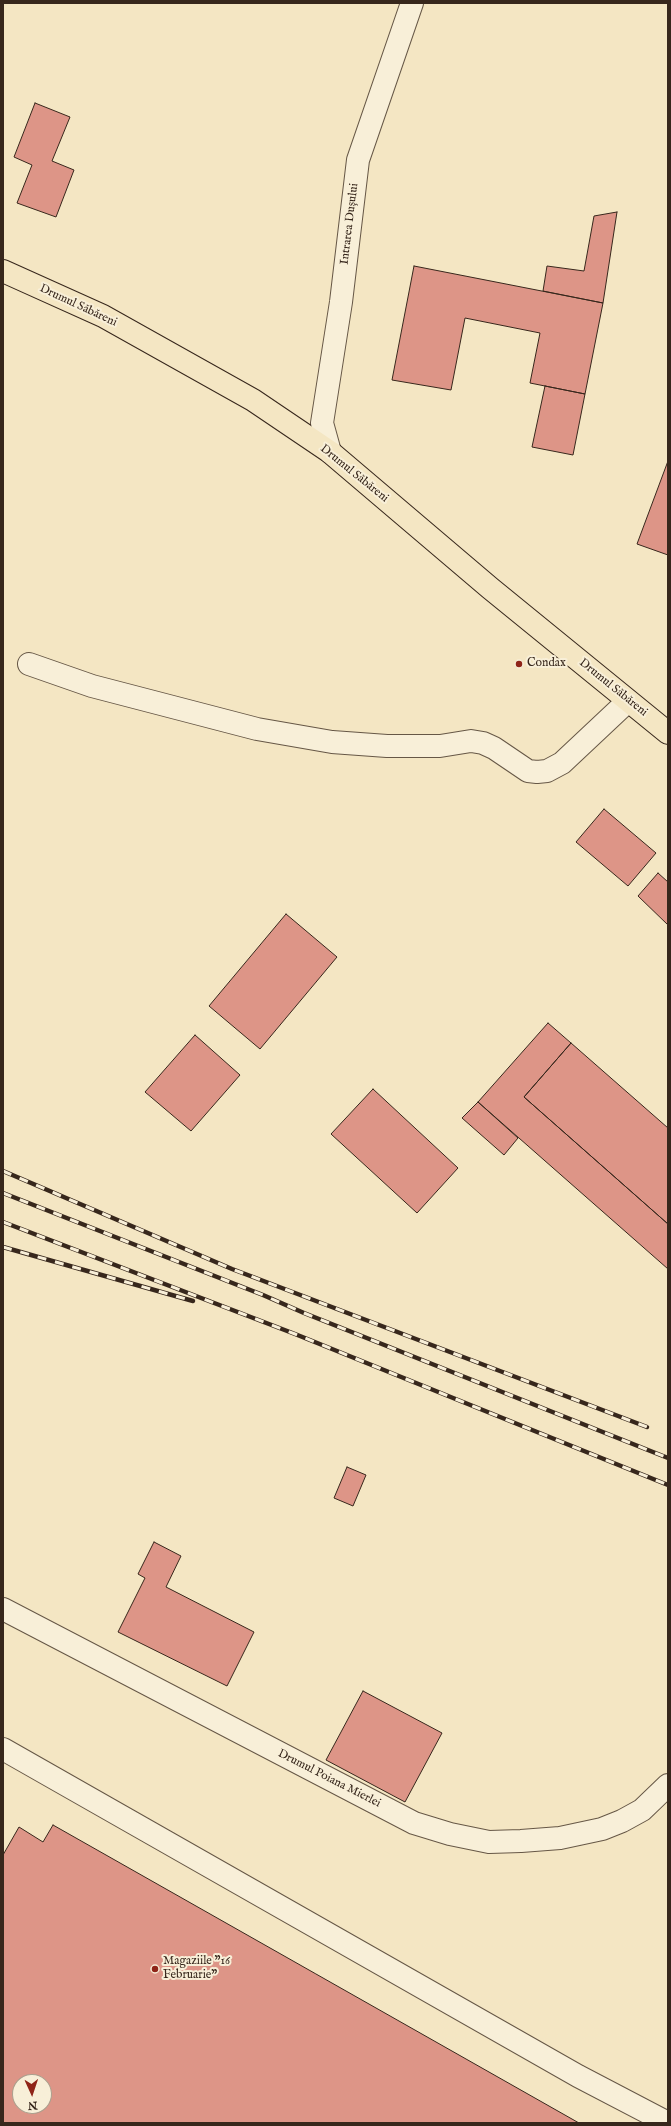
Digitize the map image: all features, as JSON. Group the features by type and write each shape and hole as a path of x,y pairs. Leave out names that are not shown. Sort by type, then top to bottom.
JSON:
{"main road":[{"name":"Drumul Săbăreni","path":"3,271 103,316 253,400 330,452 490,588 668,733"}],"street":[{"name":"Intrarea Dușului","path":"330,452 322,423 341,302 358,160 412,3"},
{"path":"29,664 92,686 257,729 332,742 386,746 440,746 471,741 483,743 494,748 528,771 538,772 547,771 562,763 628,701"},
{"name":"Drumul Poiana Mierlei","path":"3,1609 414,1823 450,1834 488,1842 522,1842 560,1838 588,1832 622,1821 635,1814 668,1785"},
{"path":"3,1749 578,2076 668,2123"}],"building":[{"path":"35,103 70,117 52,161 74,170 56,217 17,203 32,165 14,157"},
{"path":"617,212 603,303 543,291 547,266 584,271 594,216"},
{"path":"414,266 603,303 585,394 530,383 540,333 465,318 451,390 392,380"},
{"path":"545,386 585,394 573,455 532,447"},
{"path":"668,461 668,555 637,544"},
{"path":"604,809 656,853 628,886 576,842"},
{"path":"658,873 668,882 668,925 638,896"},
{"path":"286,914 337,957 260,1049 209,1006"},
{"path":"548,1023 571,1043 524,1097 668,1224 668,1269 478,1102"},
{"path":"195,1035 240,1075 191,1131 145,1092"},
{"path":"571,1043 668,1128 668,1224 524,1097"},
{"path":"373,1089 458,1168 417,1213 331,1134"},
{"path":"478,1102 518,1138 504,1155 462,1118"},
{"path":"347,1467 366,1475 353,1506 334,1498"},
{"path":"154,1542 181,1556 166,1587 254,1632 227,1686 118,1632 145,1578 138,1574"},
{"path":"363,1691 442,1733 405,1802 326,1760"},
{"name":"Magaziile \"16 Februarie\"","path":"53,1825 579,2123 3,2123 3,1855 19,1827 43,1842"}],"railway":[{"path":"3,1171 232,1269 647,1427"},
{"path":"3,1193 263,1295 304,1313 668,1458"},
{"path":"3,1222 295,1334 668,1485"},
{"path":"3,1247 193,1301"}],"place":[{"name":"Condax","path":"519,664"},
{"name":"Magaziile \"16 Februarie\"","path":"155,1969"}]}
